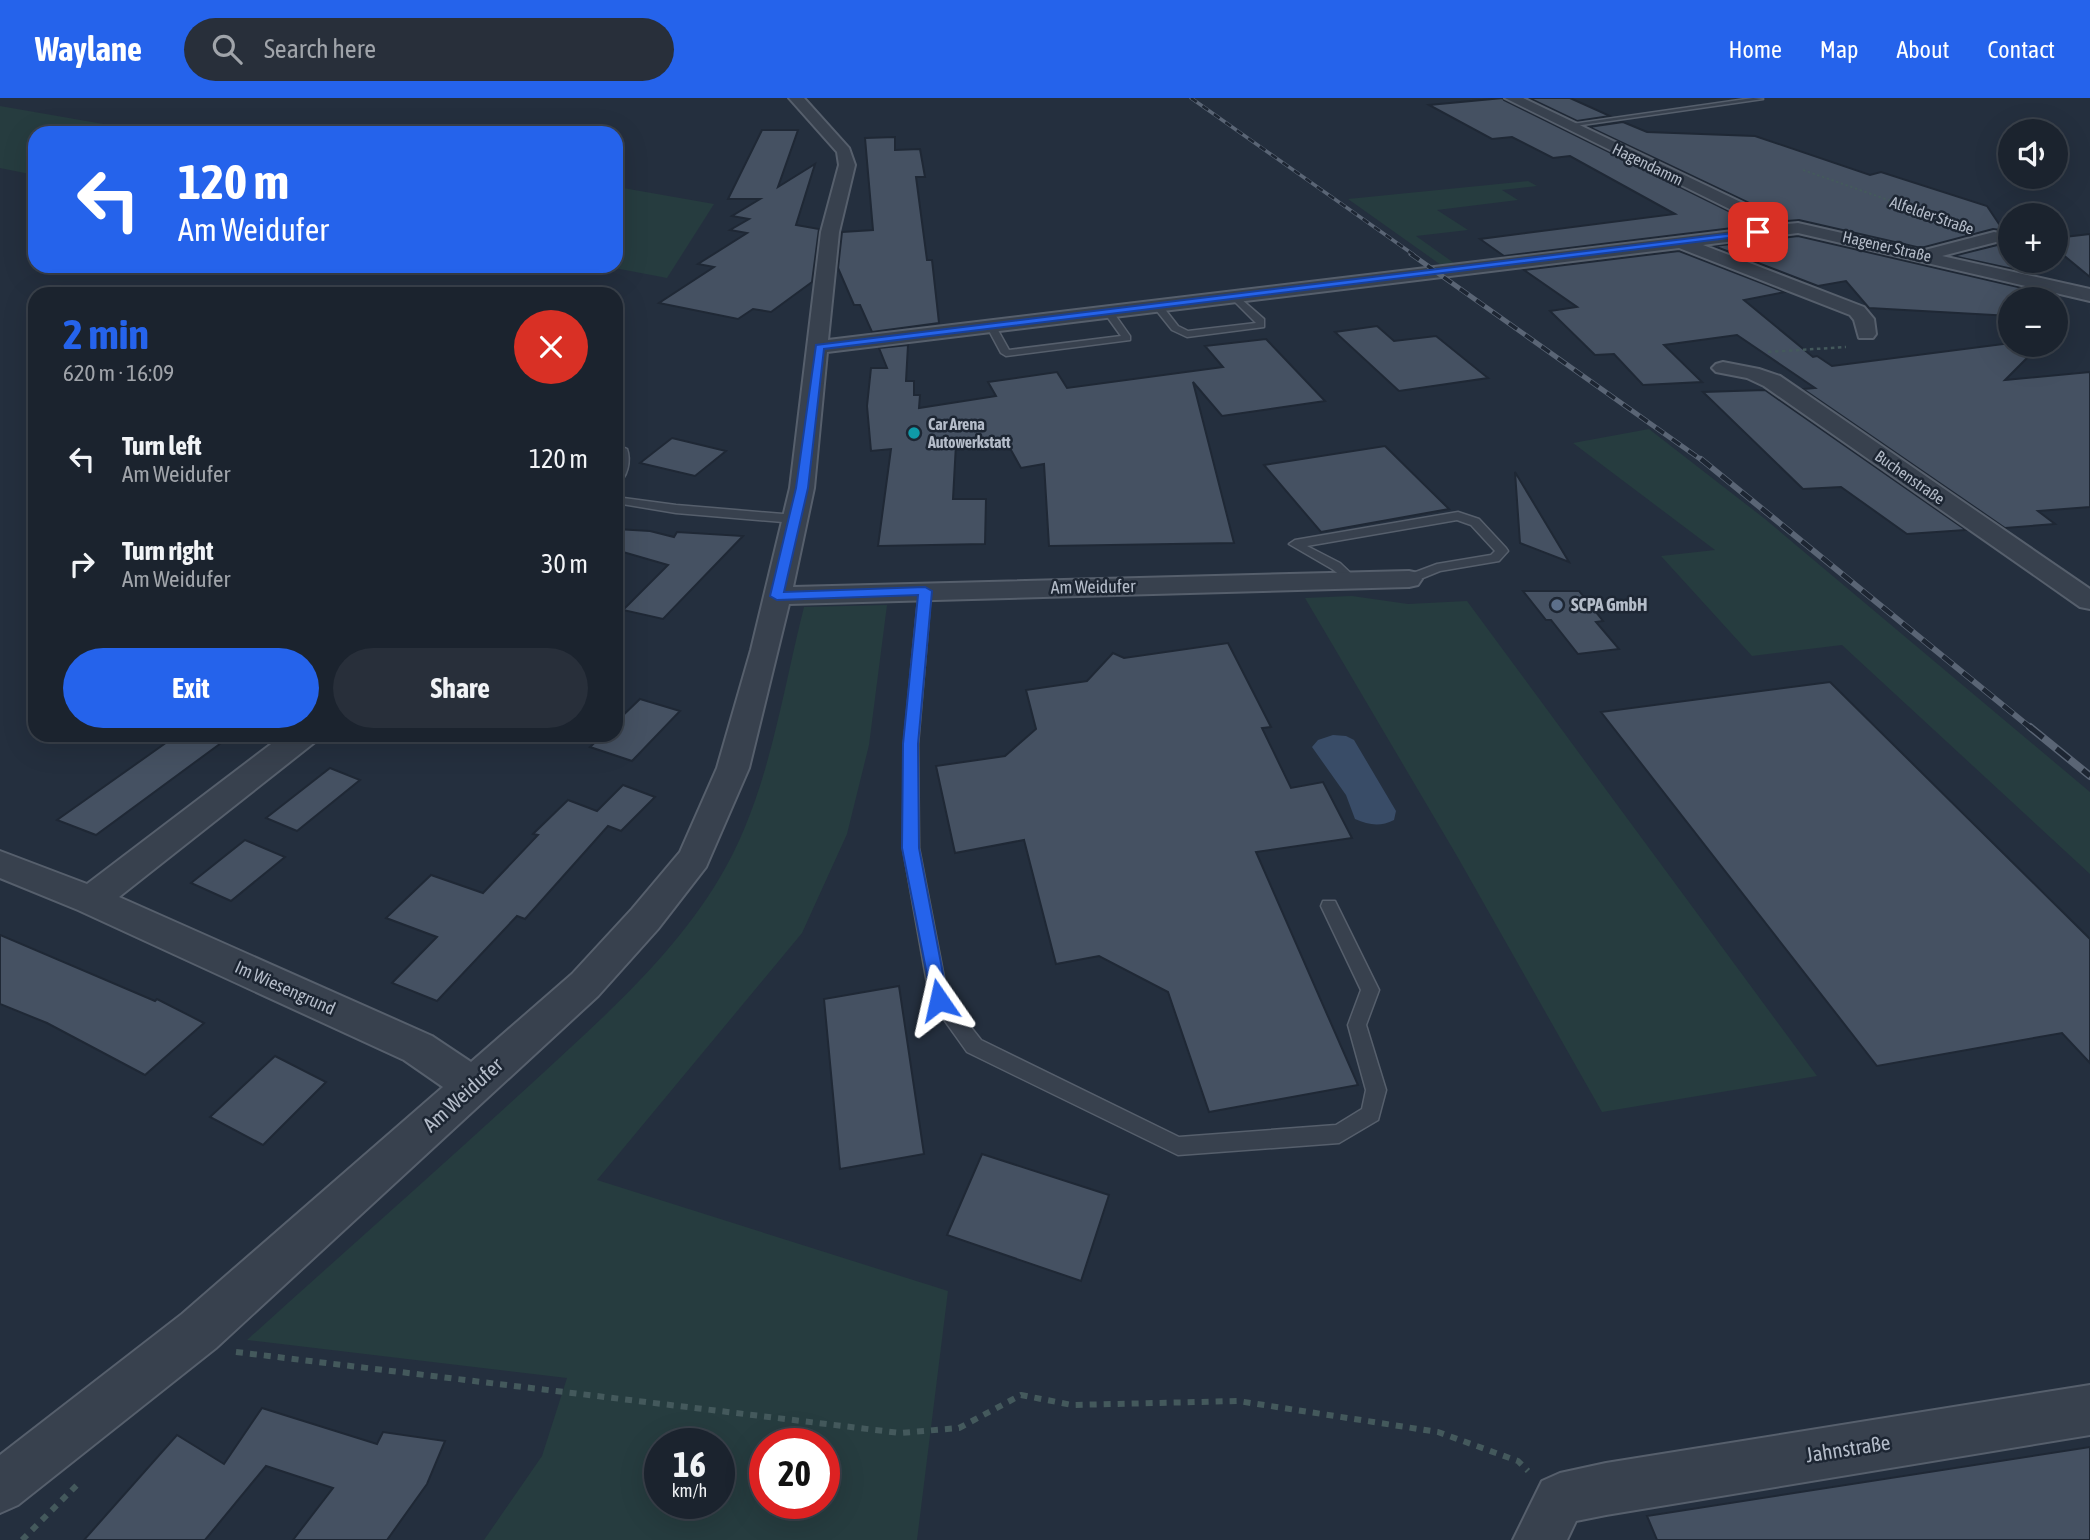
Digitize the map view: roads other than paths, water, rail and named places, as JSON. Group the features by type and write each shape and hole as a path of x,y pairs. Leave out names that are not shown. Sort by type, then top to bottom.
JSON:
{"street":[{"name":"Am Weidufer","path":"0,1487 199,1331 474,1086 585,985 646,919 694,858 733,768 795,519 808,449 830,232 847,165 844,152 796,98"},
{"name":"Hagendamm","path":"1513,98 1784,229"},
{"name":"Hagener Straße","path":"819,347 1798,228 1822,231 2090,295"},
{"name":"Alfelder Straße","path":"1926,255 1994,237"},
{"name":"Hagener Straße","path":"1681,242 1857,311 1864,319 1866,334"},
{"name":"Buchenstraße","path":"1724,368 1752,373 1772,381 2090,601"},
{"name":"Am Weidufer","path":"777,596 1409,579"},
{"path":"91,900 295,742"},
{"name":"Im Wiesengrund","path":"0,864 91,900 418,1048 474,1086"},
{"name":"Jahnstraße","path":"1568,1509 2090,1410"}],"lane":[{"path":"1568,125 1760,99"},
{"path":"1157,305 1175,328 1187,334 1261,325 1261,321 1233,295"},
{"path":"991,326 1006,353 1127,338 1108,311"},
{"path":"623,501 676,509 795,519"},
{"path":"1353,581 1336,566 1295,544 1458,516 1475,522 1502,551 1495,558 1437,568 1409,579"},
{"path":"925,591 911,744 911,848 939,1000 974,1046 1178,1146 1339,1134 1371,1114 1376,1090 1357,1025 1370,990 1329,906"}],"water":[{"path":"1333,735 1354,740 1396,811 1394,820 1374,824 1355,819 1346,795 1312,747 1318,740"}],"railway":[{"path":"1191,98 1414,255"},
{"path":"1411,254 1703,461"},
{"path":"1701,459 2032,729"},
{"path":"2030,727 2090,776"}],"place":[{"name":"Car Arena Autowerkstatt","path":"914,433"},
{"name":"SCPA GmbH","path":"1557,605"}]}
